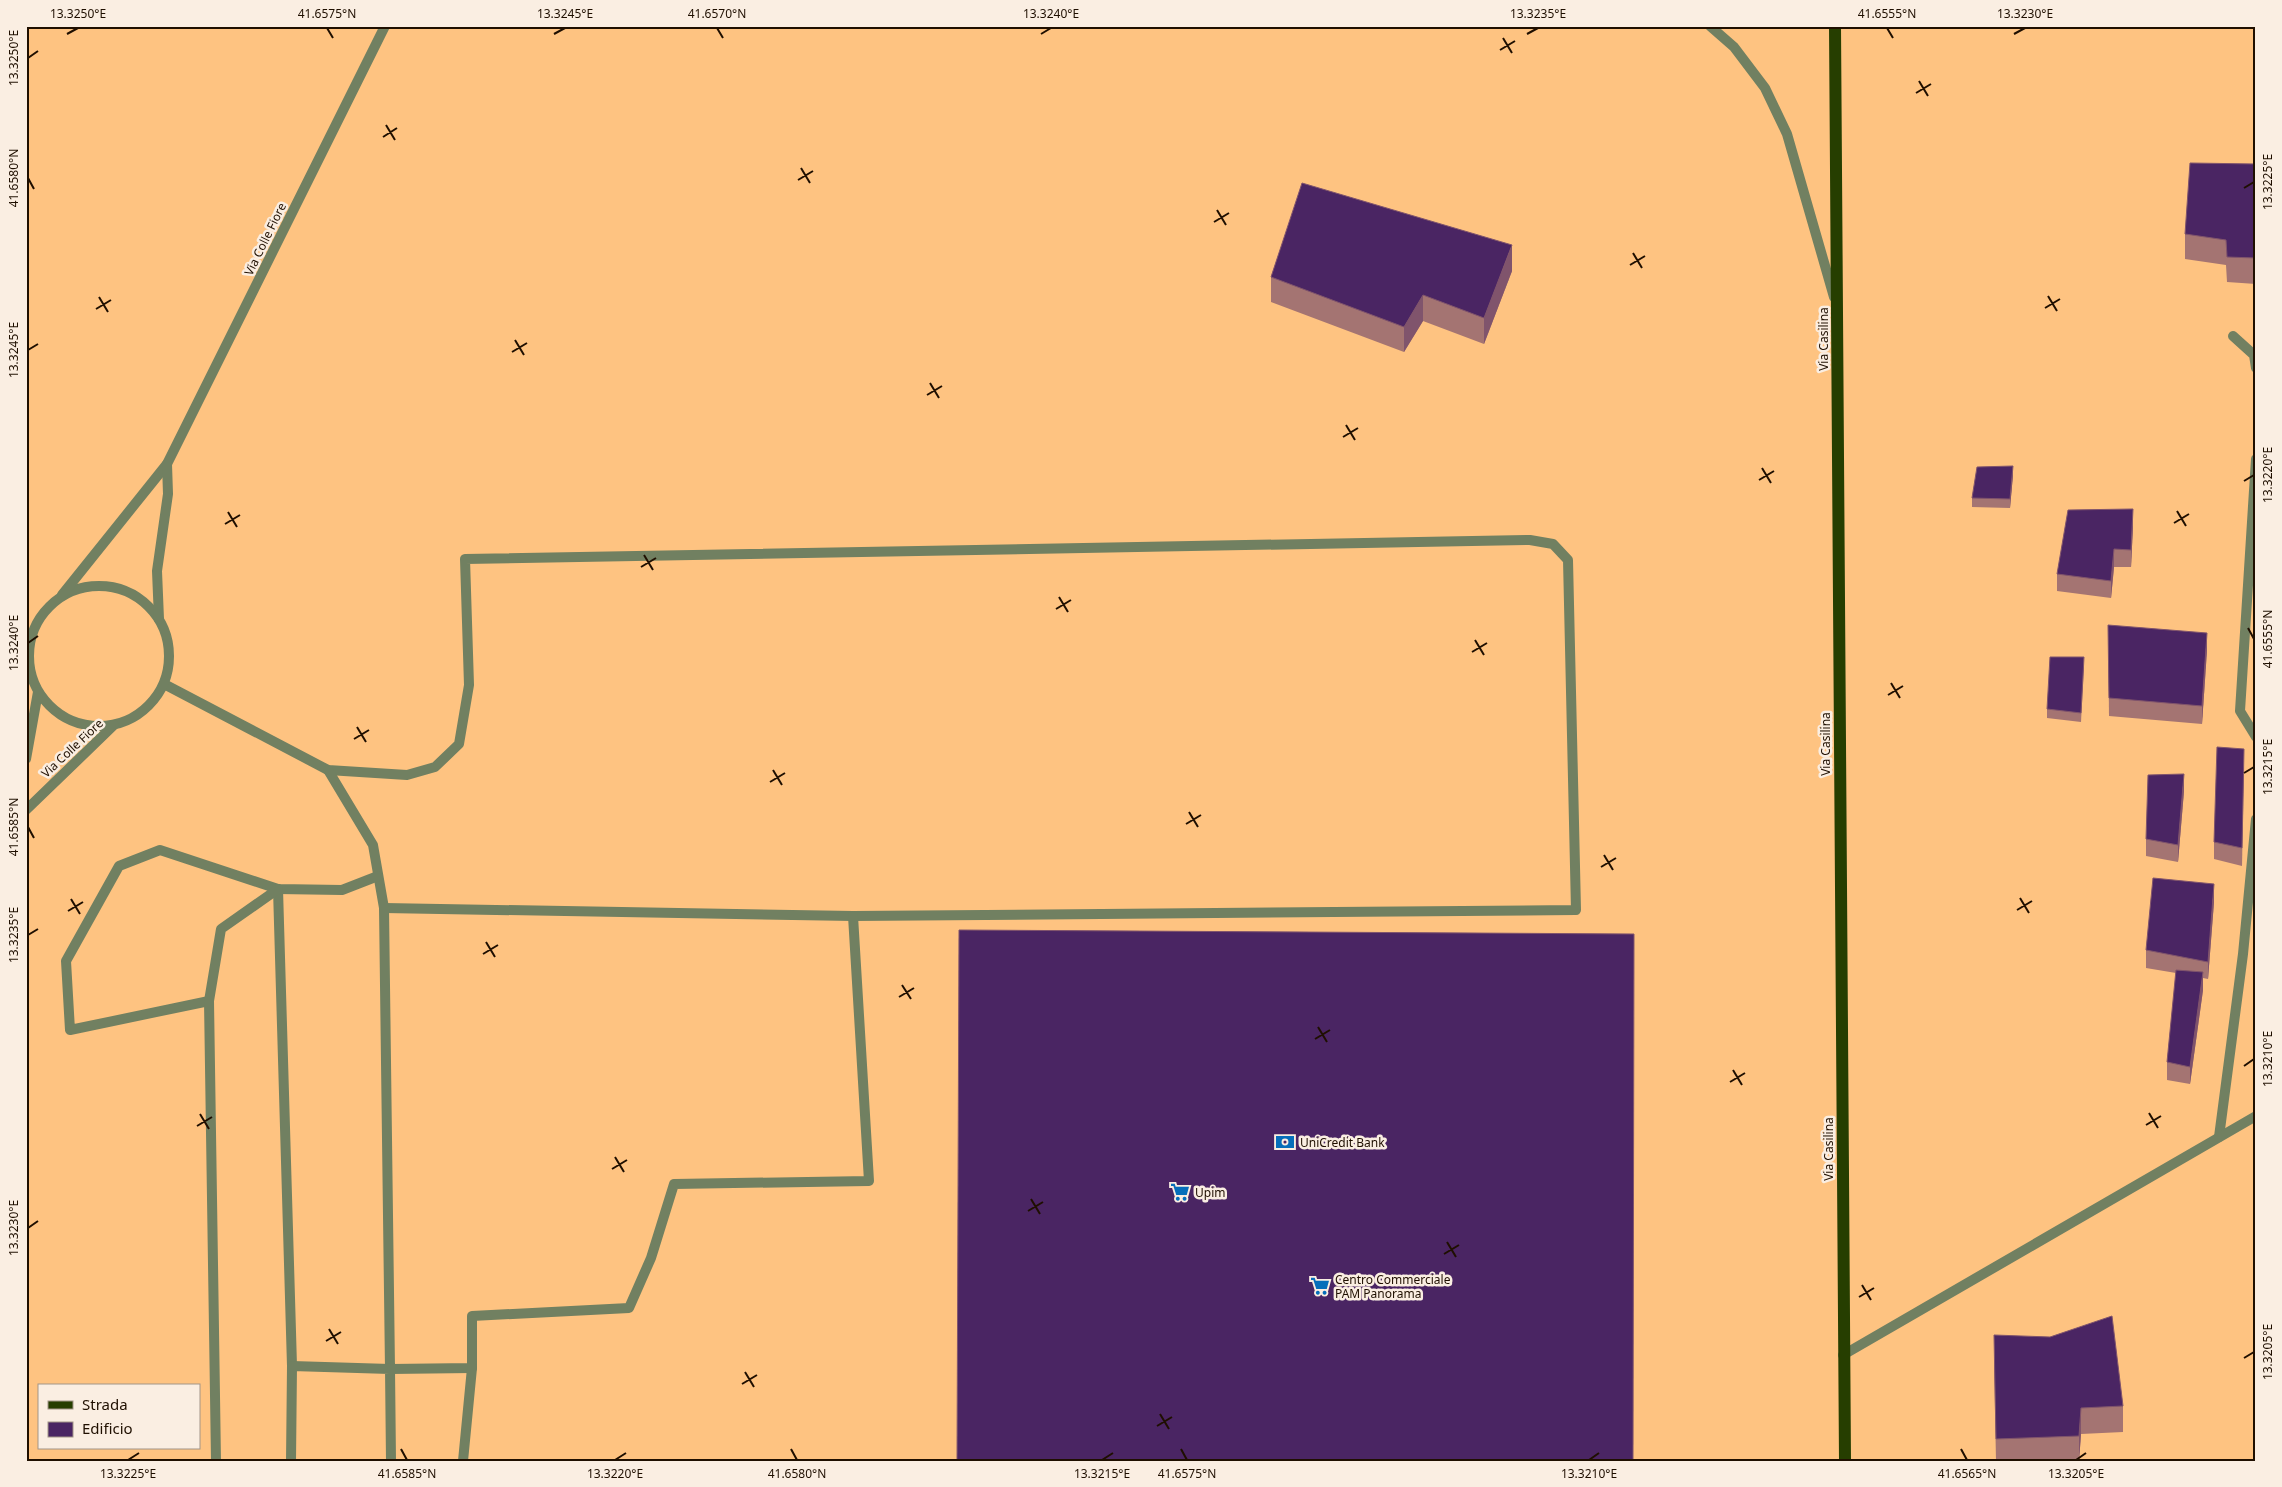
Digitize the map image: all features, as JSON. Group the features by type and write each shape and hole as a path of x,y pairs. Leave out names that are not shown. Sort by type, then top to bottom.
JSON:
{"main road":[{"name":"Via Casilina","path":"1835,26 1845,1461"}],"street":[{"name":"Via Colle Fiore","path":"62,595 167,464 385,26"},
{"path":"1710,26 1734,47 1765,88 1787,134 1836,305"},
{"path":"2233,336 2254,355 2256,368"},
{"path":"2256,459 2240,711 2256,737"},
{"name":"Via Colle Fiore","path":"159,619 157,571 168,494 167,464"},
{"path":"164,684 328,770 407,775 435,767 459,744 469,684 465,559 1530,540 1553,544 1568,560 1576,910 853,916 384,908"},
{"path":"104,585 126,591 145,602 159,619 168,640 169,654 164,684 152,702 135,717 114,725 92,726 71,721 52,709 38,692 30,672 28,649 32,634 45,610 62,595 83,587 104,585"},
{"name":"Via Colle Fiore","path":"26,759 38,692"},
{"name":"Via Colle Fiore","path":"26,810 114,725"},
{"path":"328,770 373,845 384,908 391,1461"},
{"path":"2219,1137 2243,954 2256,819"},
{"path":"208,1001 70,1030 66,961 119,866 160,850 278,889 342,890 378,876"},
{"path":"216,1461 208,1001 221,929 278,889"},
{"path":"278,889 292,1366 291,1461"},
{"path":"463,1461 472,1368 472,1316 629,1308 652,1258 674,1184 869,1181 853,916"},
{"path":"1843,1355 2256,1116"},
{"path":"292,1366 390,1369 472,1368"}],"building":[{"path":"2190,163 2256,164 2256,258 2227,257 2226,240 2185,234"},
{"path":"1302,183 1512,245 1484,318 1423,295 1404,327 1271,277"},
{"path":"2013,466 2010,499 1972,498 1977,467"},
{"path":"2133,509 2131,550 2114,549 2111,581 2057,574 2068,510"},
{"path":"2108,625 2207,633 2202,706 2109,698"},
{"path":"2050,657 2084,657 2081,713 2047,709"},
{"path":"2217,747 2244,749 2242,848 2214,842"},
{"path":"2184,774 2178,845 2146,839 2148,775"},
{"path":"2153,878 2214,884 2208,962 2146,950"},
{"path":"959,930 1634,934 1633,1461 957,1461"},
{"path":"2176,970 2203,972 2190,1067 2167,1062"},
{"path":"2112,1316 2123,1406 2081,1408 2079,1436 1996,1439 1994,1335 2050,1337"}],"place":[{"name":"UniCredit Bank","path":"1285,1142"},
{"name":"Upim","path":"1180,1192"},
{"name":"Centro Commerciale PAM Panorama","path":"1320,1286"}]}
